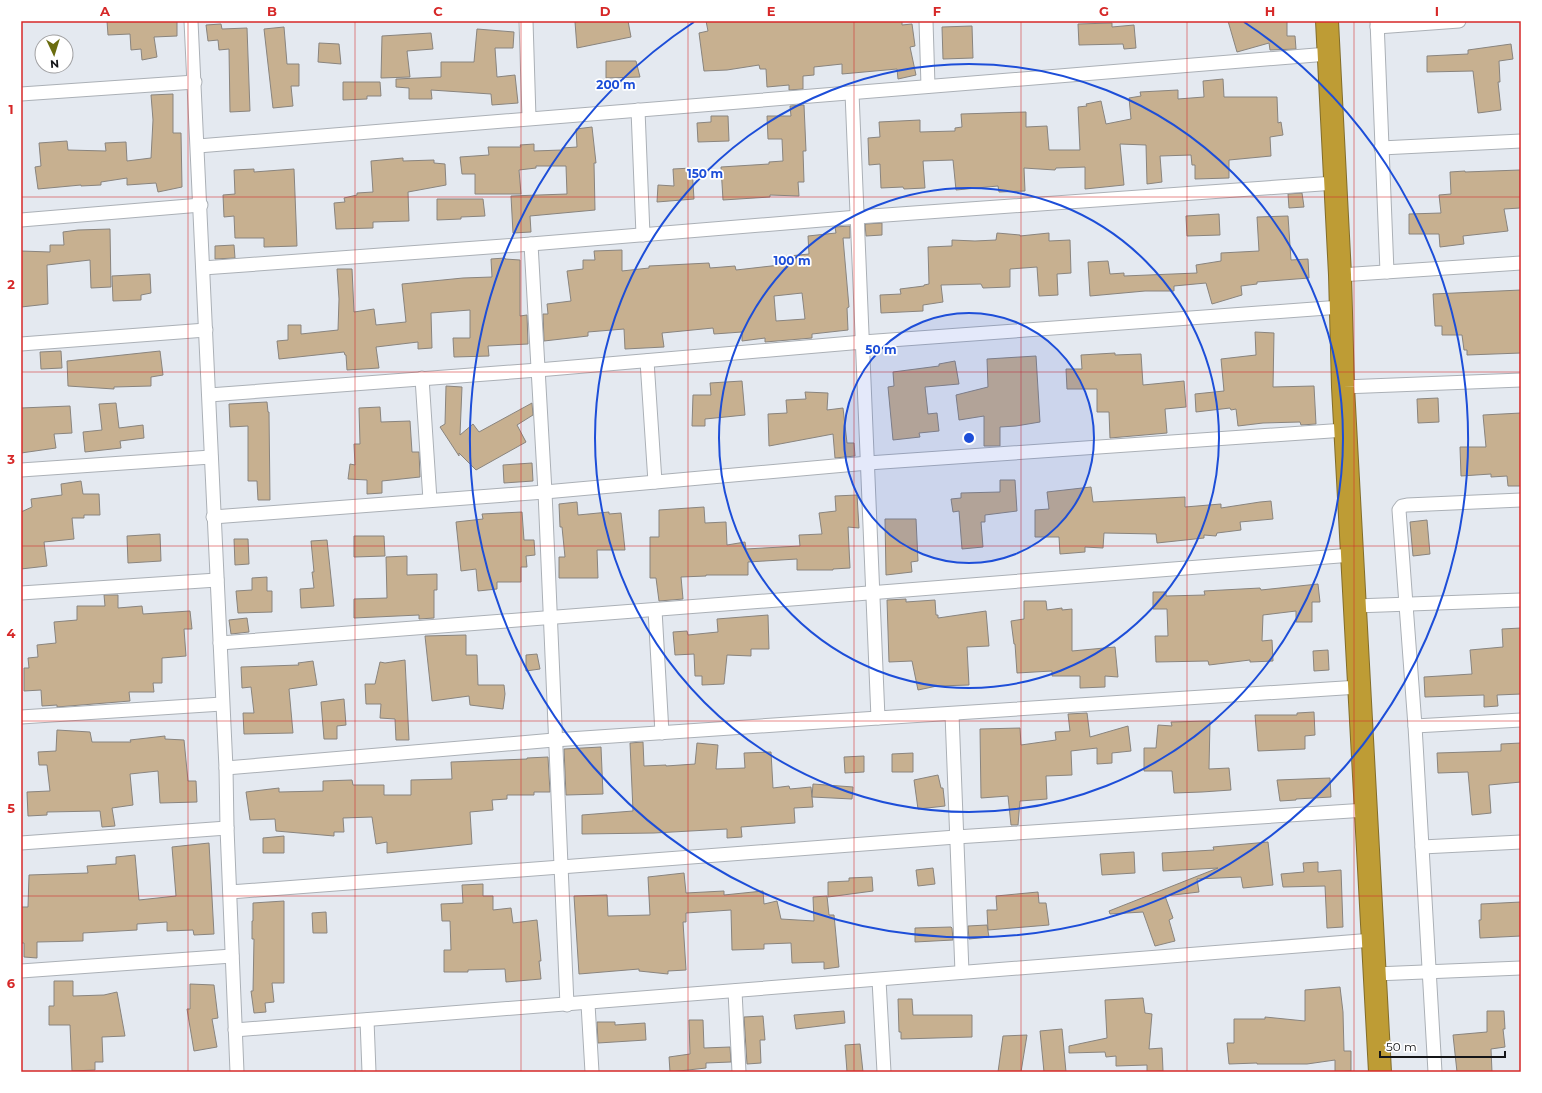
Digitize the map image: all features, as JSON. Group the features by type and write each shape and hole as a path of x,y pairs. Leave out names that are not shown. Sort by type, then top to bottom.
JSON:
{"highway":[{"path":"1327,21 1342,307 1345,430 1380,1072"}],"street":[{"path":"194,21 200,205 226,768 237,1072"},
{"path":"526,21 529,118"},
{"path":"926,21 928,86"},
{"path":"1387,272 1377,24 1459,21"},
{"path":"198,146 1328,54"},
{"path":"21,94 195,82"},
{"path":"852,93 878,718"},
{"path":"638,110 643,235"},
{"path":"1381,148 1521,141"},
{"path":"203,268 531,244 858,217 1335,183"},
{"path":"21,220 200,205"},
{"path":"531,244 545,492 566,1005"},
{"path":"1340,275 1521,263"},
{"path":"209,395 538,370 863,342 1342,307"},
{"path":"21,344 206,330"},
{"path":"647,360 655,482"},
{"path":"422,378 430,500"},
{"path":"1343,387 1521,380"},
{"path":"214,517 545,492 868,463 1345,430"},
{"path":"21,470 211,458"},
{"path":"1435,1072 1415,726 1399,510 1402,506 1407,505 1521,500"},
{"path":"220,643 1352,555"},
{"path":"21,593 217,580"},
{"path":"1355,606 1521,600"},
{"path":"655,610 662,733"},
{"path":"226,768 554,740 1359,687"},
{"path":"21,717 222,704"},
{"path":"952,714 962,972"},
{"path":"1415,726 1521,720"},
{"path":"230,892 956,837 1366,810"},
{"path":"21,843 227,828"},
{"path":"1422,847 1521,842"},
{"path":"235,1030 588,1004 962,972 1373,940"},
{"path":"21,971 232,956"},
{"path":"1375,974 1521,968"},
{"path":"879,980 884,1072"},
{"path":"735,991 739,1072"},
{"path":"588,1004 592,1072"},
{"path":"367,1020 369,1072"}],"building":[{"path":"107,21 177,21 177,36 154,37 157,57 142,60 141,49 131,50 130,34 108,35"},
{"path":"628,21 631,37 577,48 575,22"},
{"path":"706,21 902,21 902,25 912,24 915,46 910,47 916,75 898,79 897,69 842,74 842,64 814,67 814,75 803,76 803,89 789,90 789,85 767,87 766,69 760,69 759,65 727,70 704,71 699,33 708,31"},
{"path":"1228,21 1287,21 1287,36 1295,36 1296,49 1270,50 1269,43 1237,52"},
{"path":"1112,23 1112,27 1134,25 1136,48 1124,49 1123,44 1079,45 1078,24"},
{"path":"221,24 222,29 247,28 250,111 230,112 229,49 219,50 218,40 208,41 206,25"},
{"path":"972,26 973,58 943,59 942,27"},
{"path":"284,27 287,64 299,64 299,86 291,86 293,106 273,108 264,29"},
{"path":"477,29 514,32 513,48 495,48 497,77 515,75 518,103 492,105 491,94 431,90 432,99 409,99 409,88 396,87 396,79 441,77 441,62 474,62"},
{"path":"431,33 433,49 407,51 410,77 381,78 382,36"},
{"path":"319,43 339,44 341,64 318,62"},
{"path":"1511,44 1513,59 1499,61 1500,82 1498,82 1501,110 1478,113 1473,71 1427,72 1427,56 1468,54 1468,50"},
{"path":"606,61 636,61 640,77 606,78"},
{"path":"1223,79 1224,97 1277,97 1278,123 1281,122 1283,135 1270,137 1271,156 1229,160 1229,178 1195,179 1195,165 1192,165 1191,155 1160,156 1162,182 1147,184 1146,145 1120,144 1124,185 1085,189 1085,167 1056,168 1055,170 1024,168 1025,191 999,192 998,186 956,190 953,160 923,161 925,188 881,188 880,164 869,165 868,138 880,137 879,122 920,120 920,132 955,131 955,128 962,127 961,114 1026,112 1026,127 1047,126 1049,150 1080,150 1078,107 1087,106 1086,104 1101,101 1106,124 1131,119 1129,98 1141,96 1140,92 1178,90 1178,99 1204,97 1203,81"},
{"path":"343,82 380,82 381,96 367,96 367,99 343,100"},
{"path":"173,94 173,133 181,133 182,187 158,192 156,183 127,185 127,178 101,182 101,185 81,185 38,189 35,167 41,166 39,143 67,141 68,150 106,151 105,143 126,142 127,161 151,158 153,120 151,95"},
{"path":"804,105 806,151 803,151 804,182 798,182 799,196 770,195 770,197 723,200 721,167 769,164 769,162 783,161 782,139 768,139 767,116 791,116 790,106"},
{"path":"711,116 728,116 729,141 698,142 697,123 711,122"},
{"path":"592,127 596,163 594,163 595,210 530,216 531,232 513,233 511,196 567,194 566,166 536,166 536,168 519,170 521,194 475,194 475,174 462,174 460,157 489,155 488,147 521,147 520,145 534,144 534,151 562,150 562,148 577,147 576,129"},
{"path":"403,158 403,161 434,160 434,163 445,164 446,185 408,192 409,221 373,222 373,228 336,229 334,203 345,202 344,198 357,195 357,193 373,192 371,161"},
{"path":"692,168 694,199 657,202 658,185 674,186 673,169"},
{"path":"254,169 254,172 294,169 297,246 264,247 264,238 235,238 234,216 224,217 223,195 235,194 234,170"},
{"path":"1520,170 1520,208 1504,209 1508,231 1463,236 1464,244 1440,247 1439,234 1409,234 1409,214 1441,213 1439,195 1451,194 1450,172"},
{"path":"1302,193 1304,207 1289,208 1288,194"},
{"path":"437,199 483,199 485,216 437,220"},
{"path":"1219,214 1220,235 1187,236 1186,216"},
{"path":"1288,216 1291,260 1308,259 1309,278 1257,282 1257,284 1241,286 1242,295 1212,304 1206,283 1174,286 1174,291 1145,291 1090,296 1088,262 1108,261 1110,274 1124,273 1124,276 1197,273 1196,265 1221,261 1221,253 1259,251 1257,217"},
{"path":"882,223 882,235 866,236 865,224"},
{"path":"850,226 850,238 843,238 849,307 847,308 848,330 812,334 812,338 765,342 765,338 742,341 742,332 714,334 713,328 662,333 664,347 625,349 624,329 588,332 588,336 544,341 543,314 548,314 547,304 571,301 567,271 583,269 583,260 595,260 594,251 622,250 622,271 649,268 649,266 709,263 710,268 735,266 736,270 780,265 779,257 809,254 808,236 836,233 835,227","holes":["802,293 805,319 776,321 774,296"]},
{"path":"110,229 111,287 91,288 90,260 47,265 48,304 21,307 21,251 50,252 50,245 64,245 63,232"},
{"path":"997,233 1020,236 1049,233 1049,241 1070,240 1071,273 1057,274 1058,295 1039,296 1037,267 1010,269 1010,287 983,288 981,284 941,285 943,302 923,305 923,311 881,313 880,295 901,294 900,289 929,284 928,247 952,246 952,240 996,240"},
{"path":"234,245 235,258 215,259 215,246"},
{"path":"505,258 520,260 520,316 527,315 528,344 488,346 489,356 454,357 453,338 470,338 470,310 431,313 432,348 418,349 418,342 376,347 379,368 347,370 346,355 344,352 279,359 277,341 288,340 288,325 301,325 301,334 338,330 339,299 337,269 352,269 354,312 374,309 376,325 406,322 402,284 463,278 492,277 491,259"},
{"path":"150,274 151,293 141,295 141,300 113,301 112,276"},
{"path":"1521,290 1521,353 1467,355 1467,350 1464,350 1462,335 1442,335 1442,326 1435,326 1433,294"},
{"path":"1255,332 1274,333 1273,387 1314,386 1316,424 1301,425 1300,422 1263,423 1238,426 1236,409 1231,410 1230,408 1196,412 1195,394 1224,391 1221,359 1256,355"},
{"path":"61,351 62,368 41,369 40,352"},
{"path":"160,351 163,375 151,377 151,386 114,387 114,389 68,386 67,361"},
{"path":"1115,353 1115,355 1141,354 1143,385 1184,381 1186,407 1165,409 1167,433 1110,438 1109,412 1097,412 1097,389 1067,389 1066,369 1082,369 1081,355"},
{"path":"1036,356 1040,422 1000,427 1000,446 984,446 984,416 959,420 956,395 988,387 987,359"},
{"path":"955,361 959,384 925,387 928,414 937,413 939,431 919,433 920,437 893,440 888,387 894,386 893,372 939,366 939,364"},
{"path":"742,381 745,415 705,419 705,426 692,426 693,395 711,395 710,383"},
{"path":"446,386 462,387 460,435 473,424 479,432 532,403 533,415 517,425 526,442 476,470 459,453 459,456 440,427 445,424"},
{"path":"805,392 828,393 827,410 843,408 847,443 854,443 855,456 835,458 833,434 769,446 768,414 787,413 786,400 806,399"},
{"path":"1438,398 1439,422 1418,423 1417,399"},
{"path":"267,402 269,412 270,500 258,500 257,481 248,481 248,426 230,427 229,404"},
{"path":"116,403 119,428 143,425 144,438 120,441 121,448 85,452 83,432 102,430 99,404"},
{"path":"70,406 72,433 54,434 56,448 21,453 21,408"},
{"path":"380,407 381,422 410,421 412,452 419,452 420,477 382,481 382,493 367,494 367,480 348,479 350,464 355,465 354,444 360,444 359,408"},
{"path":"1521,413 1521,486 1508,486 1507,476 1491,477 1491,474 1461,476 1460,447 1486,447 1483,415"},
{"path":"532,463 533,481 504,483 503,465"},
{"path":"1000,480 1015,480 1017,511 985,515 985,522 981,522 983,547 962,549 959,511 953,512 951,499 961,498 961,493 1000,492"},
{"path":"81,481 83,494 99,494 100,515 84,515 84,518 72,518 74,539 44,542 47,566 21,569 21,512 32,507 31,499 62,495 61,484"},
{"path":"1091,487 1093,502 1185,497 1185,507 1221,504 1221,508 1271,501 1273,519 1240,522 1241,530 1217,533 1216,536 1204,535 1204,538 1157,543 1156,534 1104,533 1103,548 1085,547 1085,552 1060,554 1059,537 1035,537 1035,510 1049,509 1047,492"},
{"path":"857,495 859,528 848,527 850,568 833,570 797,570 797,559 748,562 748,575 706,575 681,577 683,599 659,601 656,578 650,578 650,537 659,537 659,510 704,507 705,523 726,522 727,545 745,542 746,549 800,546 799,535 822,534 819,513 836,511 835,496"},
{"path":"577,502 578,515 609,512 609,514 621,513 625,550 597,550 598,578 559,578 559,557 565,557 562,527 560,527 559,504"},
{"path":"522,512 524,540 534,540 535,555 526,556 527,567 521,567 521,582 497,582 497,589 478,591 476,569 461,571 456,522 483,519 482,514"},
{"path":"885,519 916,519 918,561 911,562 912,572 886,575"},
{"path":"1427,520 1430,554 1413,556 1410,522"},
{"path":"160,534 161,561 128,563 127,536"},
{"path":"354,536 384,536 385,556 354,557"},
{"path":"234,539 248,539 249,564 235,565"},
{"path":"327,540 334,606 301,608 300,589 314,588 311,541"},
{"path":"407,556 407,575 437,574 437,590 434,590 434,618 419,619 419,615 354,618 354,599 387,598 386,557"},
{"path":"267,577 267,591 272,591 272,612 238,613 236,591 252,590 252,578"},
{"path":"1318,584 1320,602 1312,602 1312,622 1296,622 1296,611 1263,615 1262,641 1272,640 1273,661 1250,662 1250,660 1209,665 1208,661 1156,662 1155,636 1168,636 1167,609 1153,609 1153,592 1166,592 1166,596 1205,595 1204,591 1260,588 1261,590"},
{"path":"104,595 118,595 118,608 142,606 143,614 190,611 192,629 184,629 186,656 162,658 162,683 153,683 154,692 129,692 130,701 57,707 57,705 42,706 41,690 24,691 24,668 29,668 28,658 38,657 37,645 56,643 54,622 77,620 77,606 105,606"},
{"path":"906,599 906,602 935,600 936,615 938,615 938,618 986,611 989,646 967,647 969,685 937,686 918,690 912,661 889,662 887,600"},
{"path":"1024,601 1046,601 1047,610 1062,608 1062,610 1072,609 1072,651 1115,647 1118,677 1105,676 1105,687 1080,688 1080,676 1052,676 1052,671 1017,673 1015,644 1011,621 1024,619"},
{"path":"768,615 769,649 751,649 751,656 727,655 724,684 702,685 702,676 695,676 694,654 675,655 673,632 687,631 688,635 718,632 717,619"},
{"path":"247,618 249,632 231,634 229,620"},
{"path":"1521,628 1521,694 1497,695 1498,706 1484,707 1484,695 1425,697 1424,677 1472,674 1470,650 1503,647 1502,629"},
{"path":"466,635 466,655 477,655 478,685 504,685 505,694 503,709 470,705 469,696 432,701 425,636"},
{"path":"1328,650 1329,670 1314,671 1313,651"},
{"path":"537,654 540,669 526,671 526,655"},
{"path":"405,660 409,740 396,740 395,719 380,718 381,704 366,704 365,684 375,684 380,662 385,663"},
{"path":"313,661 317,685 289,689 293,733 244,734 243,713 254,713 251,687 242,688 241,667 299,665 298,663"},
{"path":"344,699 346,725 337,726 337,739 324,739 321,702"},
{"path":"1314,712 1315,735 1305,736 1305,749 1258,751 1255,715 1297,715 1297,713"},
{"path":"1087,713 1090,737 1128,726 1131,751 1112,753 1112,763 1097,764 1097,748 1071,751 1072,775 1046,776 1047,799 1020,801 1018,825 1011,825 1008,796 981,798 980,729 1020,728 1021,745 1056,740 1055,732 1070,731 1068,714"},
{"path":"1210,721 1209,769 1229,768 1231,790 1174,793 1172,771 1144,771 1144,748 1156,748 1158,725 1172,726 1171,722"},
{"path":"57,730 90,732 92,742 131,742 130,740 165,736 165,739 184,740 188,781 196,781 197,802 160,803 158,771 130,774 133,805 112,808 115,826 102,827 100,811 47,812 47,815 28,816 27,792 50,791 47,765 39,765 38,752 56,751"},
{"path":"643,742 644,766 695,764 697,743 718,745 716,769 745,768 744,753 771,752 773,788 789,786 790,789 811,787 813,807 794,808 795,823 741,827 742,837 727,838 727,829 654,833 582,834 582,815 633,811 630,743"},
{"path":"1521,743 1521,782 1489,785 1491,813 1472,815 1468,772 1438,773 1437,753 1501,751 1501,744"},
{"path":"601,747 603,794 566,795 564,749"},
{"path":"913,753 913,772 892,772 892,754"},
{"path":"864,756 864,772 845,773 844,757"},
{"path":"548,757 550,792 534,792 534,795 507,795 507,799 492,800 493,810 470,812 472,844 387,853 387,842 376,844 372,817 343,818 344,832 334,832 334,836 276,831 275,819 250,820 246,792 279,788 279,792 323,791 323,781 352,780 353,785 384,785 384,795 411,795 411,780 452,779 451,762"},
{"path":"938,775 941,788 943,788 945,806 918,809 914,780"},
{"path":"1330,778 1331,797 1280,801 1277,780"},
{"path":"813,784 853,787 852,799 812,797"},
{"path":"284,836 284,853 263,853 263,838"},
{"path":"1268,842 1273,885 1243,888 1241,877 1197,879 1199,892 1165,896 1173,918 1169,920 1175,941 1155,946 1143,912 1110,914 1109,911 1218,868 1163,871 1162,853 1214,850 1213,847"},
{"path":"209,843 214,934 194,935 193,930 167,931 167,922 137,924 137,930 83,933 83,941 37,942 37,958 24,957 24,943 21,943 21,907 28,907 29,875 88,873 87,866 116,864 116,857 135,855 139,900 176,896 172,847"},
{"path":"1134,852 1135,873 1102,875 1100,854"},
{"path":"1318,862 1318,872 1341,870 1343,927 1327,928 1325,886 1283,887 1281,874 1304,872 1303,863"},
{"path":"933,868 935,884 918,886 916,870"},
{"path":"684,873 686,893 724,891 724,895 763,891 764,904 777,901 781,919 814,921 813,897 827,896 829,915 834,915 839,967 824,969 824,962 792,963 791,943 764,944 764,949 732,950 731,910 686,913 686,922 683,922 686,970 668,971 668,974 639,971 639,969 579,974 574,896 607,895 608,916 650,915 648,877"},
{"path":"872,877 873,891 828,897 828,882 849,881 849,878"},
{"path":"483,884 483,896 493,896 493,910 511,908 513,923 537,920 541,961 539,961 541,979 506,982 505,969 444,972 444,950 451,950 450,921 442,921 441,904 463,903 462,885"},
{"path":"1038,892 1039,903 1046,903 1049,925 988,930 987,910 997,910 996,896"},
{"path":"284,901 284,983 272,983 274,1002 265,1003 266,1012 254,1013 251,991 253,991 253,903"},
{"path":"1521,902 1521,936 1480,938 1479,920 1481,920 1481,904"},
{"path":"326,912 327,933 313,933 312,913"},
{"path":"987,925 989,937 969,939 968,926"},
{"path":"951,927 953,940 915,942 915,928"},
{"path":"54,981 73,981 73,996 104,995 117,992 125,1036 102,1037 103,1062 95,1062 95,1070 72,1071 70,1025 49,1025 49,1006 54,1006"},
{"path":"190,984 214,985 218,1018 212,1019 217,1047 194,1051 187,1009 190,1009"},
{"path":"1340,987 1343,1012 1344,1051 1351,1051 1351,1071 1335,1072 1335,1060 1307,1064 1229,1064 1227,1043 1234,1043 1234,1019 1265,1019 1265,1017 1305,1021 1305,990"},
{"path":"1143,998 1145,1013 1152,1014 1149,1049 1162,1048 1163,1071 1147,1072 1147,1065 1116,1066 1116,1056 1106,1057 1105,1052 1069,1053 1069,1046 1107,1038 1105,1000"},
{"path":"898,999 912,999 913,1015 972,1015 972,1037 901,1039 901,1032 899,1032"},
{"path":"844,1011 845,1023 796,1029 794,1015"},
{"path":"1487,1011 1504,1011 1505,1029 1503,1029 1505,1047 1491,1049 1492,1072 1457,1072 1453,1035 1487,1032"},
{"path":"763,1016 765,1040 760,1040 761,1063 747,1064 744,1017"},
{"path":"689,1020 703,1020 704,1048 730,1047 731,1062 706,1063 706,1068 670,1072 669,1057 690,1054"},
{"path":"597,1022 615,1022 615,1025 645,1023 646,1040 598,1043"},
{"path":"1062,1029 1066,1072 1044,1072 1040,1031"},
{"path":"1027,1035 1021,1072 998,1072 1003,1036"},
{"path":"860,1044 863,1072 847,1072 845,1045"}]}
